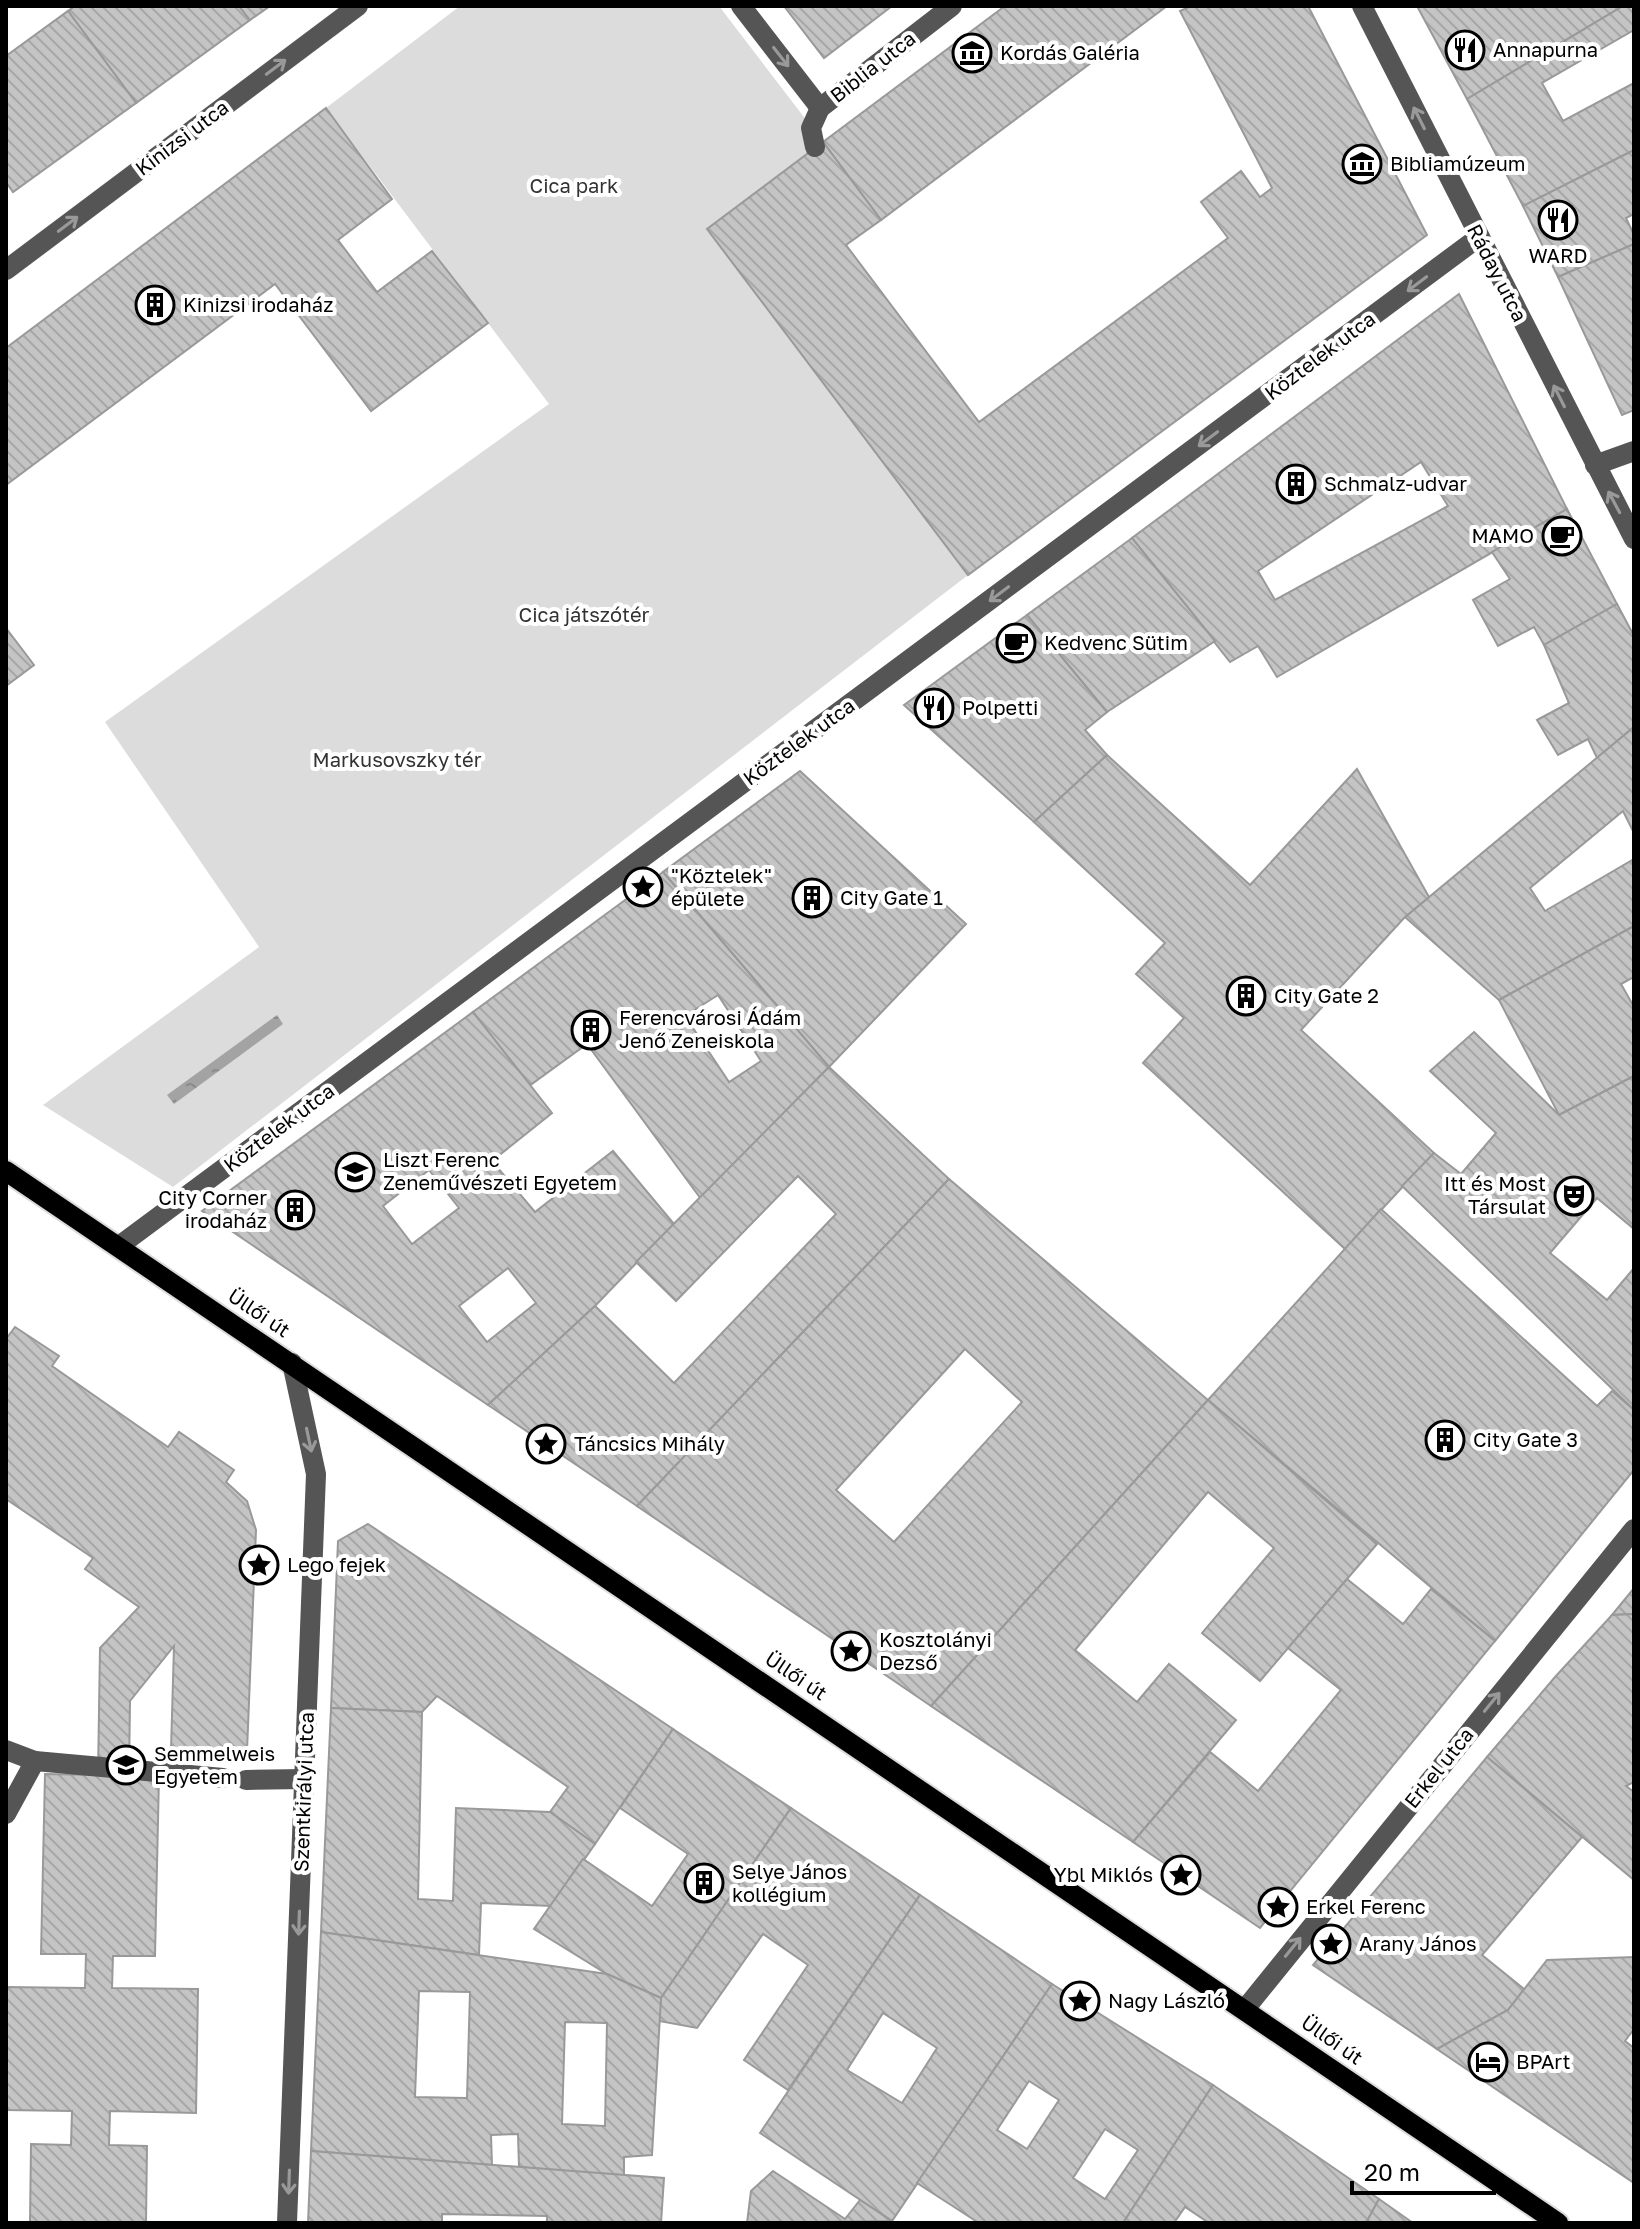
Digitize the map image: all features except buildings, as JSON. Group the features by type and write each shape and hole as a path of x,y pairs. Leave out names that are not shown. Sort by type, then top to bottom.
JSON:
{"main road":[{"name":"Üllői út","path":"6,1171 1558,2223"}],"street":[{"name":"Kinizsi utca","path":"6,270 358,6"},
{"name":"Biblia utca","path":"741,6 820,108 952,6"},
{"name":"Ráday utca","path":"1362,6 1634,539"},
{"path":"815,147 811,128 820,108"},
{"name":"Köztelek utca","path":"119,1246 1479,237"},
{"path":"1595,465 1634,451"},
{"name":"Szentkirályi utca","path":"287,2223 316,1474 292,1363"},
{"name":"Erkel utca","path":"1245,2009 1634,1529"},
{"path":"6,1750 35,1761 223,1778"},
{"path":"6,1814 35,1761"},
{"path":"246,1780 304,1779"}],"green space":[{"name":"Markusovszky tér","path":"460,6 719,6 823,142 707,229 968,575 173,1187 43,1105 259,947 105,722 549,404 326,108"}],"water":[{"path":"277,1015 283,1024 174,1104 167,1095"}],"place":[{"name":"Annapurna","path":"1465,50"},
{"name":"Kordás Galéria","path":"972,53"},
{"name":"Bibliamúzeum","path":"1362,164"},
{"name":"WARD","path":"1558,220"},
{"name":"Kinizsi irodaház","path":"155,305"},
{"name":"Schmalz-udvar","path":"1296,484"},
{"name":"MAMO","path":"1562,536"},
{"name":"Kedvenc Sütim","path":"1016,643"},
{"name":"Polpetti","path":"934,708"},
{"name":"\"Köztelek\" épülete","path":"643,887"},
{"name":"City Gate 1","path":"812,898"},
{"name":"City Gate 2","path":"1246,996"},
{"name":"Ferencvárosi Ádám Jenő Zeneiskola","path":"591,1030"},
{"name":"Liszt Ferenc Zeneművészeti Egyetem","path":"355,1172"},
{"name":"Itt és Most Társulat","path":"1574,1196"},
{"name":"City Corner irodaház","path":"295,1210"},
{"name":"City Gate 3","path":"1445,1440"},
{"name":"Táncsics Mihály","path":"546,1444"},
{"name":"Lego fejek","path":"259,1565"},
{"name":"Kosztolányi Dezső","path":"851,1651"},
{"name":"Semmelweis Egyetem","path":"126,1765"},
{"name":"Ybl Miklós","path":"1181,1875"},
{"name":"Selye János kollégium","path":"704,1883"},
{"name":"Erkel Ferenc","path":"1278,1907"},
{"name":"Arany János","path":"1331,1944"},
{"name":"Nagy László","path":"1080,2001"},
{"name":"BPArt","path":"1488,2062"}],"park label":[{"name":"Cica park","path":"574,186"},
{"name":"Cica játszótér","path":"584,615"}]}
